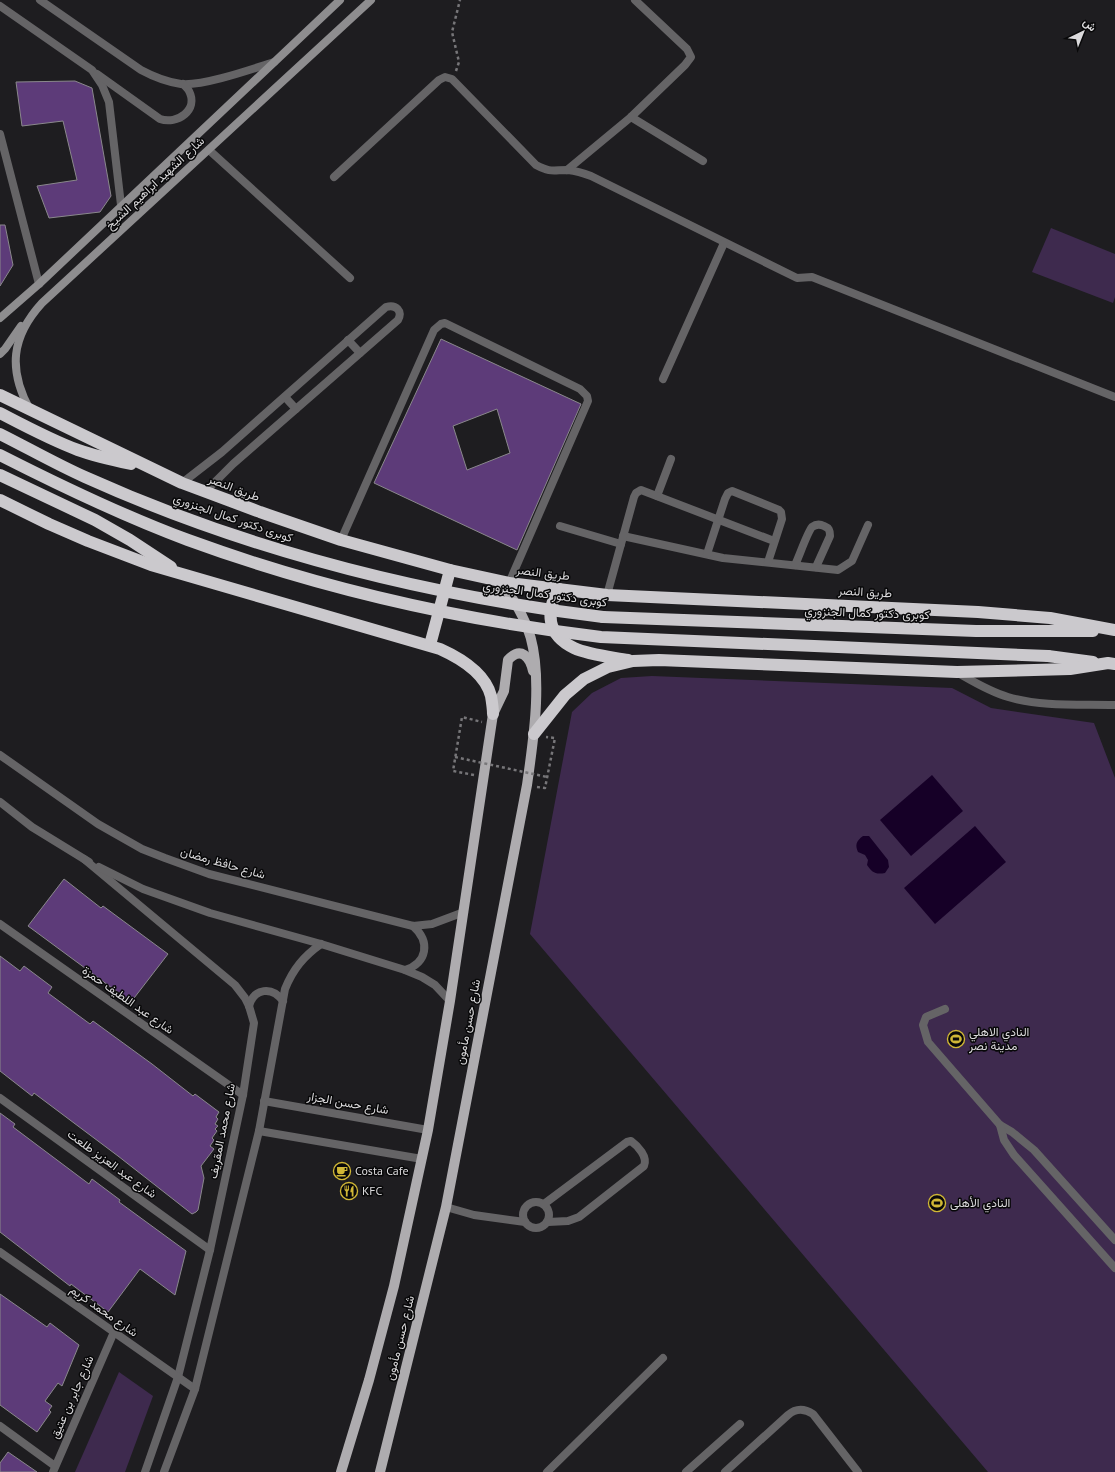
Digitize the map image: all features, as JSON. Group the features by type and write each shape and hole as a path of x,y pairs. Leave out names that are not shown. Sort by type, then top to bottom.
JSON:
{"highway":[{"name":"طريق النصر","path":"0,395 150,468 205,492 341,540 450,570 504,582 607,595 978,612 1050,618 1115,630"},
{"path":"0,413 34,431 77,450 103,458 150,468"},
{"name":"كوبرى دكتور كمال الجنزوري","path":"0,434 85,477 139,500 194,521 299,556 399,582 450,593 552,611 603,617 976,631 1050,632 1115,630"},
{"path":"0,455 82,495 187,540 293,575 395,602 446,613 601,637 1048,656 1111,664"},
{"path":"0,475 95,520 130,540 182,575"},
{"path":"0,500 94,544 182,575 430,645 449,653 467,664 481,678 491,695 493,720"},
{"path":"430,645 450,570"},
{"path":"559,589 553,601 550,615 551,624 561,639 574,648 583,651 633,661"},
{"path":"534,734 565,695 584,679 608,667 633,661 658,660 957,672 1070,669 1111,664"}],"main road":[{"name":"شارع حسن مأمون","path":"380,1472 446,1207 526,785 534,734 536,661 530,632 504,582"},
{"name":"شارع حسن مأمون","path":"341,1472 383,1328 428,1130 450,1001 493,720 504,691 508,660 515,655 524,655 530,660 536,691"}],"street":[{"path":"40,0 141,70 155,77 183,84 209,80 274,62"},
{"name":"شارع الشهيد ابراهيم الشيخ","path":"0,318 39,284 340,0"},
{"name":"شارع الشهيد ابراهيم الشيخ","path":"31,411 19,386 15,359 23,328 31,315 42,303 371,0"},
{"path":"567,170 630,117 685,65 691,57 687,49 635,0"},
{"path":"0,6 160,119 171,121 181,118 189,109 191,97 189,91 183,84"},
{"path":"92,70 102,85 109,102 121,205"},
{"path":"334,177 439,80 445,77 452,79 536,165 545,170 553,172 567,170 579,171 797,278 812,277 1115,397"},
{"path":"630,117 703,161"},
{"path":"0,134 39,284"},
{"path":"209,150 350,278"},
{"path":"662,379 724,243"},
{"path":"182,483 222,452 386,307 391,305 396,307 400,316 398,320 233,464 205,492"},
{"path":"0,354 5,350 17,331 31,315"},
{"path":"341,540 434,330 441,324 445,323 580,389 587,396 588,401 504,582"},
{"path":"348,340 360,353"},
{"path":"284,397 296,409"},
{"path":"657,496 670,459"},
{"path":"607,595 636,493 641,490 774,541"},
{"path":"707,554 728,493 732,491 781,512 782,519 768,562"},
{"path":"796,565 811,529 816,524 820,524 830,530 830,536 816,568"},
{"path":"560,526 622,540 723,558 838,570 852,561 868,525"},
{"path":"957,672 991,691 1023,700 1040,703 1115,705"},
{"name":"شارع حافظ رمضان","path":"0,755 98,824 142,848 209,874 413,926 432,924 464,912"},
{"path":"0,802 32,827 84,859 143,889 210,913 321,944 405,970 422,977 435,985 450,1001"},
{"name":"شارع محمد المقريف","path":"84,859 235,984 249,1006 254,1023 243,1095 210,1250 178,1377 145,1472"},
{"name":"شارع عبد اللطيف حمزة","path":"0,924 243,1095"},
{"path":"405,970 413,968 419,962 423,956 425,947 422,936 413,926"},
{"path":"164,1472 195,1389 259,1131 283,1000 289,978 303,959 321,944"},
{"path":"249,1006 253,997 266,990 276,993 283,1000"},
{"path":"945,1009 926,1017 923,1025 928,1042 1000,1125 1012,1132 1034,1150 1115,1240"},
{"name":"شارع عبد العزيز طلعت","path":"0,1098 210,1250"},
{"name":"شارع حسن الجزار","path":"264,1101 428,1130"},
{"path":"1000,1125 1004,1140 1014,1155 1115,1268"},
{"path":"259,1131 422,1159"},
{"path":"544,1204 627,1142 631,1141 634,1143 645,1157 646,1160 644,1166 579,1217 568,1221 548,1222"},
{"path":"539,1202 544,1204 548,1209 550,1216 548,1222 539,1229 531,1228 525,1222 523,1212 529,1204 539,1202"},
{"path":"446,1207 474,1214 525,1222"},
{"name":"شارع محمد كريم","path":"0,1252 195,1389"},
{"name":"شارع جابر بن عتيق","path":"54,1469 114,1332"},
{"path":"546,1472 663,1358"},
{"path":"729,1471 788,1415 800,1409 813,1414 858,1472"},
{"path":"686,1472 740,1424"},
{"path":"0,1426 54,1469"}],"path":[{"path":"452,79 458,68 459,62 452,32 460,0"},
{"path":"484,777 453,771 455,756 462,717 493,720"},
{"path":"545,788 555,738"},
{"path":"455,756 547,776"}],"shaded area":[{"path":"1051,228 1115,254 1115,297 1113,303 1032,272"},
{"name":"النادي الأهلى","path":"652,676 952,688 991,708 1094,723 1115,778 1115,1472 988,1472 530,934 572,712 592,693 621,678"},
{"path":"932,775 963,811 911,856 880,820"},
{"path":"975,826 1006,862 935,924 904,888"},
{"path":"863,836 869,836 888,860 889,867 885,873 879,874 872,871 867,865 868,860 865,855 858,852 857,843"},
{"path":"119,1372 153,1396 125,1472 75,1472"}],"building":[{"path":"75,81 92,88 111,196 100,212 49,218 37,186 77,180 63,121 22,126 16,82"},
{"path":"0,225 5,225 13,265 0,286"},
{"path":"441,339 581,404 517,550 374,483","holes":["497,409 510,453 467,470 453,426"]},
{"path":"64,879 101,908 103,906 168,954 131,1002 28,926"},
{"path":"0,956 20,971 24,966 52,987 48,993 90,1024 93,1021 193,1096 195,1094 219,1112 216,1117 218,1119 215,1124 218,1126 215,1129 217,1131 212,1138 214,1140 210,1146 214,1149 201,1166 204,1178 198,1210 196,1212 192,1214 34,1093 32,1096 0,1071"},
{"path":"0,1113 15,1124 13,1127 89,1184 92,1179 120,1200 119,1202 186,1251 175,1295 140,1269 108,1312 71,1284 70,1286 0,1232"},
{"path":"0,1294 47,1327 50,1323 79,1345 62,1386 58,1383 45,1401 52,1406 49,1410 51,1412 37,1432 0,1405"},
{"path":"8,1452 37,1472 0,1472 0,1463"}],"place":[{"name":"النادي الاهلي مدينة نصر","path":"956,1039"},
{"name":"Costa Cafe","path":"342,1171"},
{"name":"KFC","path":"349,1191"},
{"name":"النادي الأهلى","path":"937,1203"}]}
